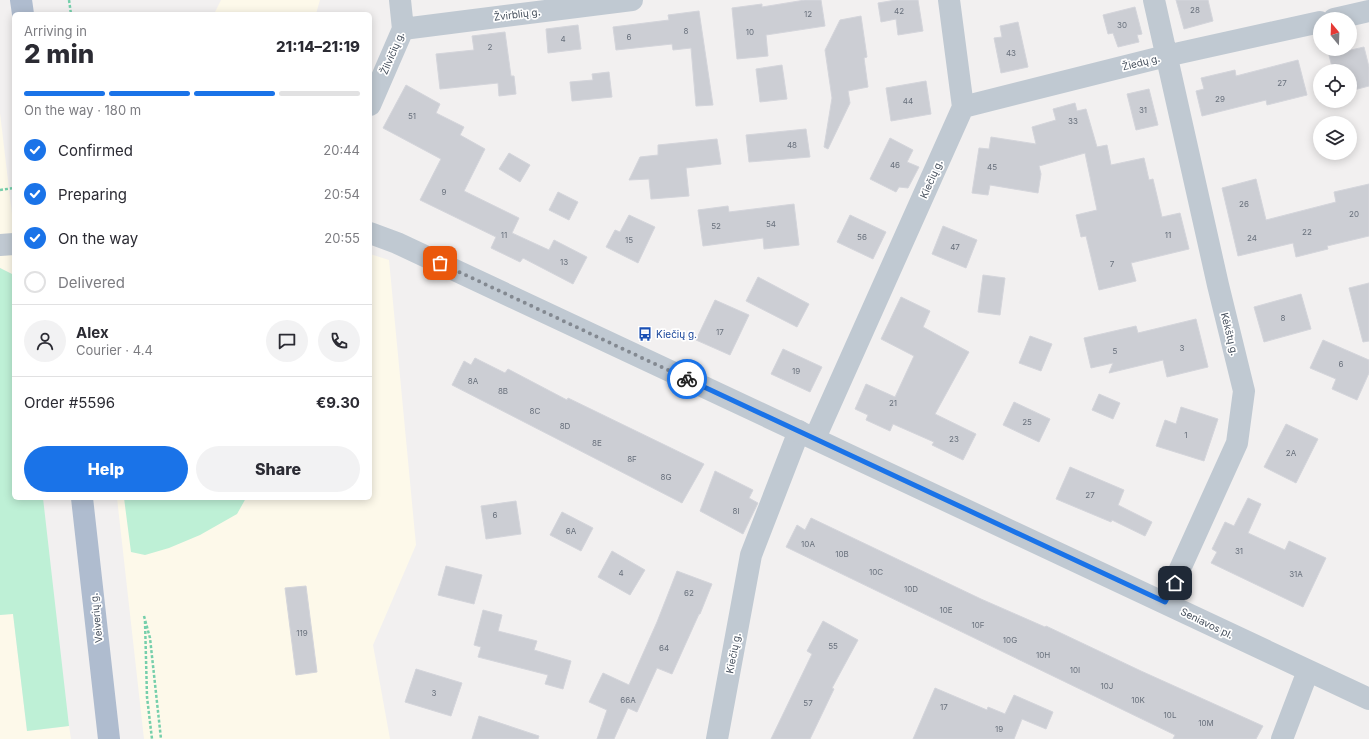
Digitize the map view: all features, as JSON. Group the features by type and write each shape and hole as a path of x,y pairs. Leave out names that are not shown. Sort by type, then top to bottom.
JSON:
{"main road":[{"path":"21,0 23,12"},
{"name":"Veiverių g.","path":"82,500 109,739"}],"street":[{"name":"Žilvičių g.","path":"372,100 403,29 400,0"},
{"name":"Žvirblių g.","path":"403,29 632,0"},
{"path":"949,0 963,107"},
{"name":"Kėkštų g.","path":"1154,0 1218,285 1244,391 1237,443 1165,602"},
{"path":"1357,14 1369,11"},
{"name":"Žiedų g.","path":"963,107 1166,56 1313,24"},
{"name":"Kiečių g.","path":"716,739 751,555 963,107"},
{"name":"Seniavos pl.","path":"372,234 397,243 1369,699"},
{"path":"0,245 12,244"},
{"path":"1282,739 1308,671"}],"path":[{"path":"69,0 71,12"},
{"path":"0,190 12,188"},
{"path":"152,739 147,698 144,616 150,638 161,739"}],"shaded area":[{"path":"221,0 320,0 317,12 215,12"},
{"path":"0,113 12,214 12,274 0,268"},
{"path":"372,255 389,260 416,545 373,645 390,739 144,739 117,500 372,500"},
{"path":"13,613 27,731 69,726 71,739 0,739 0,615"}],"green space":[{"path":"0,268 12,274 12,500 43,500 69,726 27,731 13,614 0,615"},
{"path":"124,500 245,500 237,514 200,535 169,548 145,555 131,552"}],"building":[{"path":"805,0 821,0 825,26 766,35 768,56 737,59 732,8 762,4 762,7"},
{"path":"896,0 918,0 923,31 898,35 896,19 881,22 878,3"},
{"path":"1176,0 1208,0 1213,21 1184,29"},
{"path":"1135,7 1142,34 1137,35 1139,42 1118,47 1113,33 1108,34 1103,15"},
{"path":"699,11 713,105 696,106 691,48 673,50 672,44 616,50 613,27 669,20 668,15"},
{"path":"861,16 867,57 864,58 868,87 848,91 850,103 828,149 824,147 832,98 825,50 840,20"},
{"path":"1018,22 1028,67 1001,73 994,38 1002,37 1000,26"},
{"path":"578,25 581,49 548,53 546,29"},
{"path":"505,32 511,76 514,76 516,94 499,96 498,83 440,89 436,54 474,50 472,36"},
{"path":"1364,47 1369,67 1369,86 1357,89 1357,64 1331,64 1329,56 1357,56 1357,49"},
{"path":"1298,60 1307,95 1267,105 1266,100 1202,116 1196,91 1204,89 1201,78 1235,70 1236,76"},
{"path":"782,65 787,99 760,102 756,69"},
{"path":"609,72 612,97 572,101 570,82 593,80 592,74"},
{"path":"926,81 931,114 891,121 886,88"},
{"path":"406,85 440,104 436,113 464,127 460,135 485,149 464,191 519,218 512,233 549,250 554,240 587,257 573,284 523,258 520,262 491,248 496,237 420,200 441,159 383,128"},
{"path":"1149,89 1158,125 1136,130 1127,94"},
{"path":"1075,103 1077,111 1086,109 1097,147 1107,145 1111,165 1144,158 1149,180 1153,179 1162,217 1180,213 1189,249 1131,263 1136,281 1099,290 1086,236 1081,237 1076,215 1097,210 1085,153 1039,166 1041,174 1038,193 990,185 988,195 972,193 979,148 989,149 991,137 1036,144 1032,127 1056,120 1053,109"},
{"path":"806,129 810,157 749,162 746,135"},
{"path":"890,138 913,150 907,162 919,167 908,188 899,187 896,192 870,179"},
{"path":"717,139 721,164 686,168 689,196 651,199 649,179 629,180 640,157 658,155 658,145"},
{"path":"509,153 530,165 520,182 499,169"},
{"path":"1256,179 1266,220 1336,202 1334,192 1369,184 1369,236 1327,246 1328,249 1296,257 1293,243 1238,256 1222,188"},
{"path":"558,192 578,202 569,220 549,210"},
{"path":"794,204 799,245 764,249 763,238 703,246 698,210 728,206 729,212"},
{"path":"629,215 655,227 638,263 606,247 615,230 620,232"},
{"path":"850,215 886,232 873,259 837,242"},
{"path":"943,226 977,240 966,268 932,254"},
{"path":"983,275 1005,278 1000,315 978,312"},
{"path":"758,277 809,304 797,327 746,301"},
{"path":"1369,283 1369,341 1363,342 1349,288"},
{"path":"1301,294 1311,329 1264,342 1254,307"},
{"path":"901,297 930,311 923,327 969,352 935,414 976,434 963,460 932,445 934,442 893,424 890,431 866,420 868,415 855,409 866,384 895,397 914,356 881,339"},
{"path":"715,300 749,315 730,355 696,340"},
{"path":"1196,319 1208,367 1167,377 1163,360 1109,373 1113,363 1091,368 1084,338 1136,326 1138,333"},
{"path":"1030,336 1052,344 1041,371 1019,363"},
{"path":"1323,340 1369,360 1369,373 1357,400 1332,389 1336,379 1310,368"},
{"path":"783,349 822,367 810,392 771,374"},
{"path":"475,358 505,373 508,369 567,400 568,398 704,464 682,503 452,385 464,361 471,365"},
{"path":"1099,394 1120,403 1113,419 1092,410"},
{"path":"1014,402 1050,419 1039,442 1003,425"},
{"path":"1181,407 1218,419 1204,461 1156,446 1165,420 1176,424"},
{"path":"1286,424 1318,439 1296,483 1264,467"},
{"path":"1070,467 1124,490 1118,505 1152,522 1145,536 1112,520 1111,522 1056,499"},
{"path":"715,471 753,490 749,498 758,503 743,534 700,511"},
{"path":"1248,498 1261,504 1248,533 1285,550 1289,541 1326,558 1303,607 1211,563 1217,552 1212,549 1225,522 1234,526"},
{"path":"516,501 521,534 486,539 481,506"},
{"path":"562,512 593,528 581,551 550,535"},
{"path":"811,518 981,599 1045,627 1046,626 1263,726 1256,739 1173,739 1175,735 786,547 797,525 805,530"},
{"path":"612,551 645,570 630,595 598,577"},
{"path":"446,566 482,575 474,604 438,595"},
{"path":"677,571 712,584 700,614 672,674 657,668 637,712 628,708 614,739 597,739 607,710 589,702 603,673 629,685 657,622"},
{"path":"306,586 317,672 296,675 285,588"},
{"path":"483,610 502,615 498,631 537,641 534,650 571,661 563,689 545,684 548,675 478,657 481,647 474,645"},
{"path":"823,621 858,640 832,688 834,689 810,739 771,739 812,654 807,651"},
{"path":"416,669 462,683 451,716 405,702"},
{"path":"935,688 987,710 988,707 1005,714 1014,695 1053,712 1046,729 1022,719 1014,739 913,739"},
{"path":"479,716 539,736 538,739 472,739"}],"way so far":[{"path":"440,263 687,379"}],"place":[{"name":"Kiečių g.","path":"645,334"}],"route":[{"path":"687,379 1165,602 1175,583"}]}
